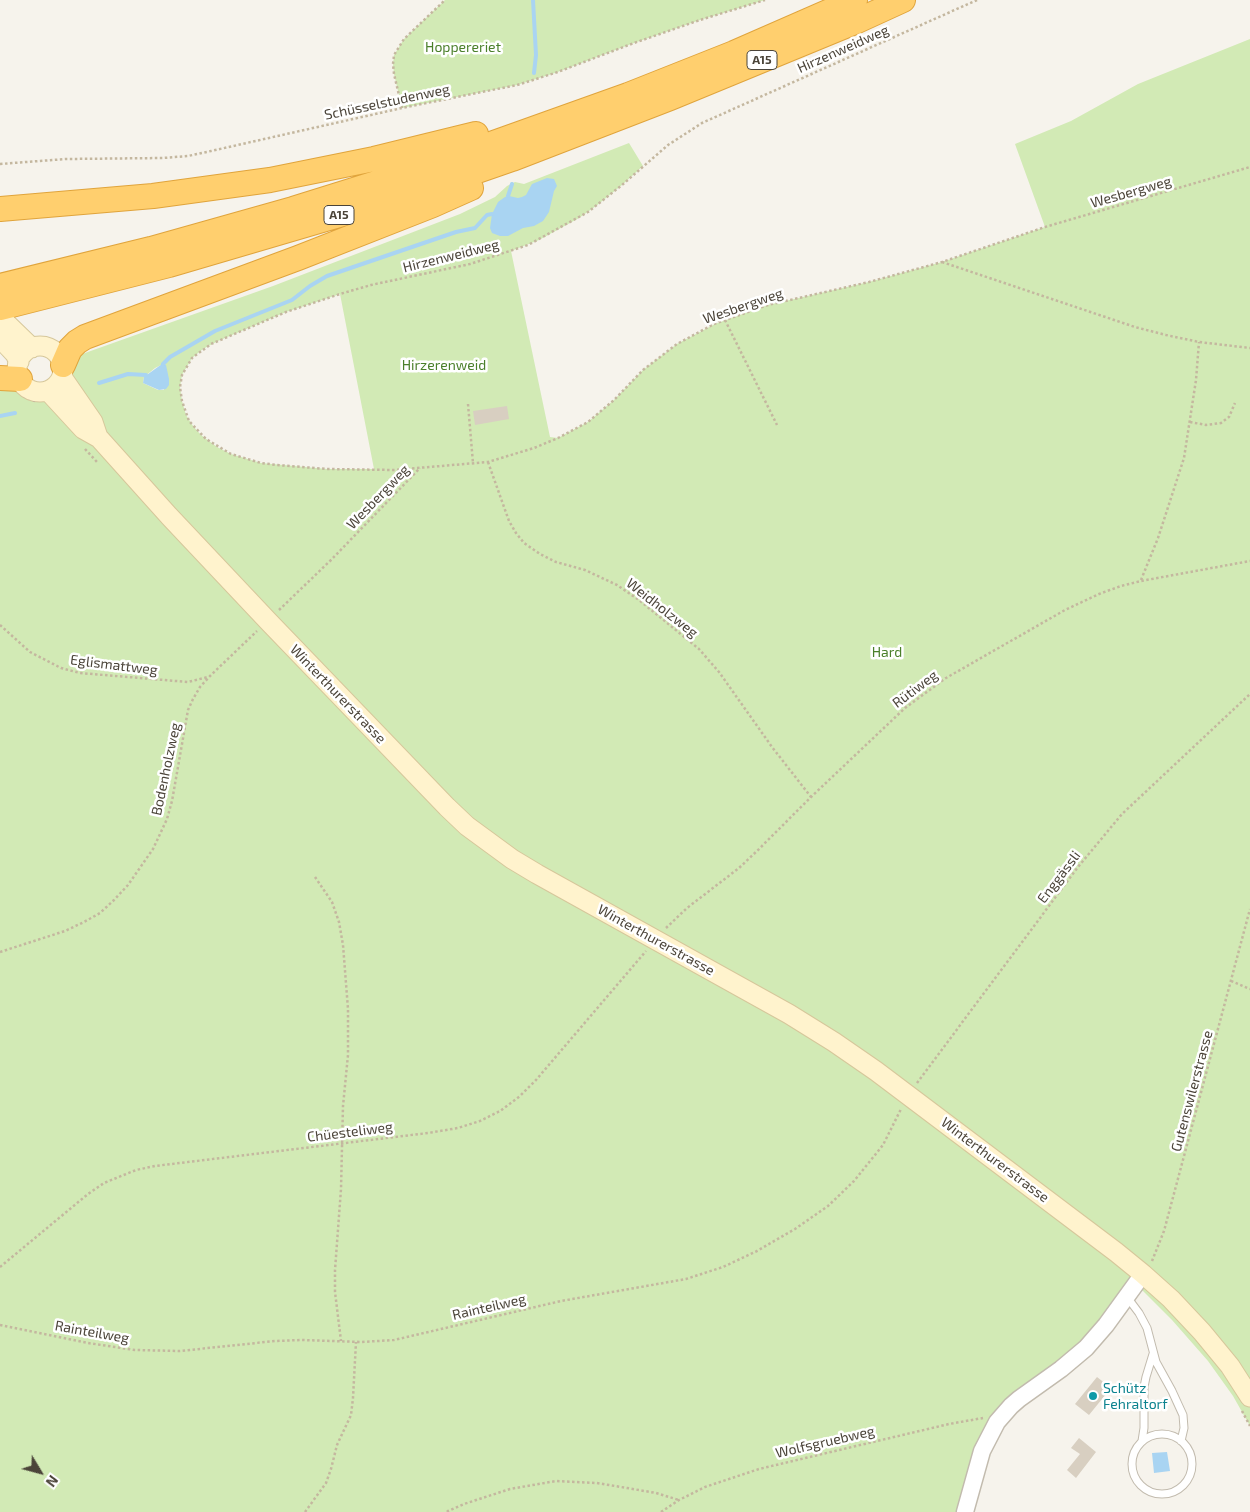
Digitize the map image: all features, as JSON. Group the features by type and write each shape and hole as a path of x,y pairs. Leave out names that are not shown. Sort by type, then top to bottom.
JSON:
{"highway":[{"name":"A15","path":"0,286 151,249 293,209 418,170 628,95 734,53 855,0"},
{"name":"A15","path":"3,323 169,265 414,193 512,159 670,98 855,22 903,0"},
{"path":"0,209 152,196 270,180 374,160 628,95"},
{"path":"62,371 70,349 85,337 298,258 424,208 670,98"}],"main road":[{"path":"3,323 24,385 29,389 42,392 48,390 58,383 62,371"},
{"name":"Winterthurerstrasse","path":"18,367 45,347 57,353 62,371 93,422 99,438"},
{"name":"Winterthurerstrasse","path":"48,390 83,429 99,438 268,621 447,807 489,843 537,874 820,1033 860,1059 909,1095 1143,1274 1172,1299 1230,1366 1244,1401"}],"street":[{"path":"965,1512 982,1451 991,1431 1002,1415 1019,1399 1061,1370 1082,1351 1106,1325 1143,1274"}],"lane":[{"path":"1126,1297 1139,1313 1147,1328 1156,1362 1183,1415 1185,1424 1181,1441"},
{"path":"1142,1441 1145,1382 1154,1354"},
{"path":"1163,1434 1170,1435 1181,1441 1188,1449 1190,1456 1191,1471 1184,1484 1164,1494 1156,1493 1143,1487 1134,1475 1132,1460 1137,1446 1148,1437 1163,1434"}],"path":[{"path":"402,108 392,64 394,55 404,39 445,0"},
{"name":"Schüsselstudenweg","path":"0,164 66,159 188,156 402,108 517,85 700,20 765,0"},
{"name":"Hirzenweidweg","path":"421,467 394,470 327,469 261,463 231,454 206,439 190,421 182,401 180,387 182,375 192,358 211,344 286,312 371,284 470,264 539,240 588,212 662,150 702,123 977,0"},
{"name":"Wesbergweg","path":"268,621 331,560 421,467 488,462 534,448 558,438 588,422 614,400 643,370 677,344 714,324 768,305 869,282 942,262 1045,227 1250,167"},
{"path":"942,262 1166,336 1250,348"},
{"path":"725,320 777,425"},
{"path":"1141,581 1153,554 1169,501 1180,473 1190,422 1199,342"},
{"path":"468,404 473,463"},
{"path":"1190,422 1206,425 1221,423 1232,413 1235,404"},
{"name":"Weidholzweg","path":"488,462 509,521 524,543 556,562 585,570 617,585 639,600 699,649 719,672 772,747 811,797"},
{"name":"Rütiweg","path":"655,940 687,908 739,868 905,708 946,678 1081,602 1121,586 1250,561"},
{"name":"Bodenholzweg","path":"0,952 65,930 100,912 114,900 136,874 153,849 167,819 172,801 188,710 200,687 268,621"},
{"name":"Eglismattweg","path":"0,625 30,652 61,668 80,673 188,682 210,676"},
{"name":"Enggässli","path":"909,1095 1078,867 1122,814 1250,694"},
{"path":"315,877 332,902 336,912 341,932 344,964 348,1038 335,1285 341,1342"},
{"name":"Gutenswilerstrasse","path":"1143,1274 1156,1255 1164,1231 1250,909"},
{"name":"Chüesteliweg","path":"0,1267 88,1194 104,1184 136,1170 155,1166 428,1133 458,1128 480,1121 500,1111 520,1096 536,1080 655,940"},
{"path":"1231,981 1250,989"},
{"name":"Rainteilweg","path":"0,1325 104,1346 135,1350 180,1351 275,1341 356,1342 394,1340 561,1301 686,1279 723,1267 765,1247 828,1206 854,1181 882,1145 909,1095"},
{"path":"305,1512 326,1483 336,1446 351,1415 356,1342"},
{"path":"1244,1401 1250,1426"},
{"name":"Wolfsgruebweg","path":"661,1512 679,1500 719,1481 787,1461 949,1424 1002,1415"},
{"path":"448,1511 510,1489 556,1481 597,1483 656,1493 679,1500"}],"green space":[{"name":"Hoppereriet","path":"445,0 765,0 700,20 517,85 402,108 394,74 394,55 404,39"},
{"path":"1250,39 1250,1426 1233,1396 1208,1361 1172,1320 1136,1284 1106,1325 1002,1415 965,1512 0,1512 0,383 38,402 41,392 54,388 58,383 63,365 85,353 273,286 460,214 495,197 507,186 515,182 524,184 629,143 643,166 622,185 579,218 539,240 511,251 550,437 558,438 588,422 614,400 643,370 677,344 715,324 768,305 869,282 942,262 1045,227 1015,144 1071,121 1138,84","holes":["340,294 374,469 327,469 261,463 231,454 217,447 201,435 186,415 180,387 182,375 192,358 203,349 218,341 286,312","163,364 164,390 158,390 143,383 144,377"]}],"water":[{"path":"547,178 554,179 557,186 549,212 543,221 508,236 492,233 490,228 492,214 498,202 509,196 522,197 526,195 532,184"},
{"path":"162,364 166,365 169,379 169,385 166,389 159,390 143,383 144,377"},
{"path":"1167,1452 1170,1471 1154,1473 1152,1453"}],"building":[{"path":"507,406 509,419 475,425 473,411"},
{"name":"Schütz Fehraltorf","path":"1097,1377 1111,1388 1089,1415 1075,1404"},
{"name":"Schütz Fehraltorf","path":"1079,1438 1096,1452 1076,1478 1067,1470 1080,1454 1071,1448"}],"waterway":[{"path":"533,0 536,55 534,73"},
{"path":"508,196 512,184"},
{"path":"163,364 170,357 215,331 292,300 327,276 456,232 475,228 487,215 492,214"},
{"path":"99,383 128,374 146,375"},
{"path":"0,416 15,413"}],"place":[{"name":"Schütz Fehraltorf","path":"1093,1396"}],"park label":[{"name":"Hirzerenweid","path":"444,365"},
{"name":"Hard","path":"887,652"}]}
